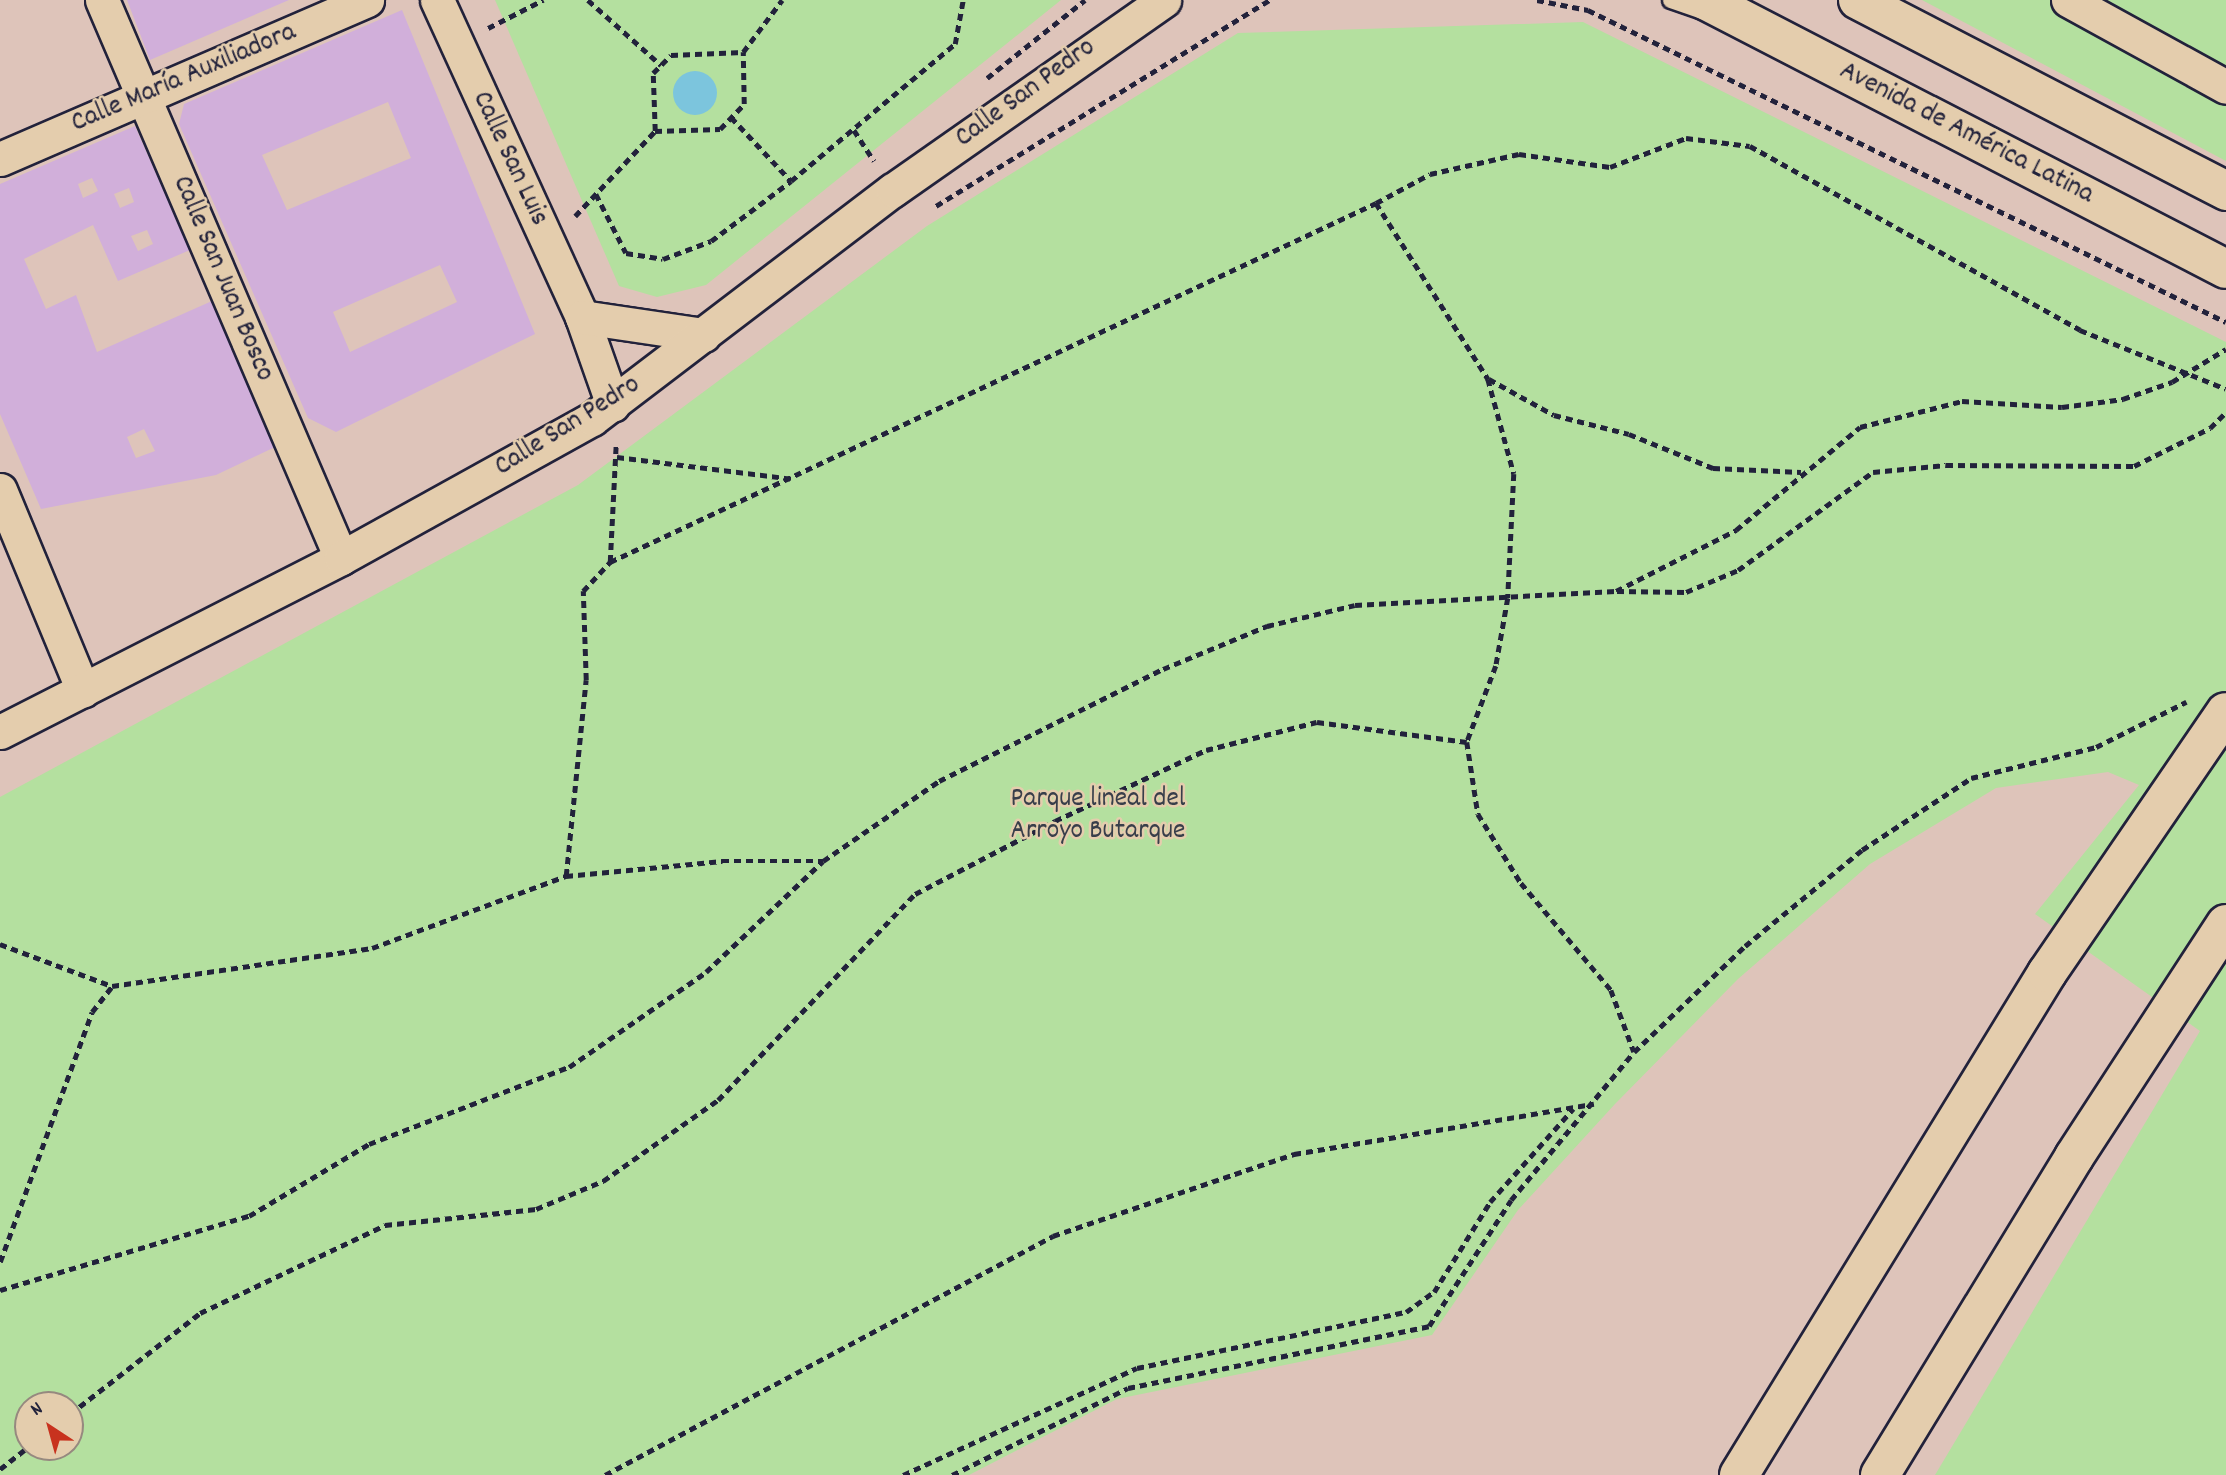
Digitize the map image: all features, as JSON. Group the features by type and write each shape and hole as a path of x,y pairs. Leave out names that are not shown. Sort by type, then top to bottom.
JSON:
{"main road":[{"name":"Avenida de América Latina","path":"1705,0 2226,269"},
{"path":"1858,0 2226,191"},
{"path":"1739,1475 1848,1289 2077,931 2210,705"},
{"path":"1880,1475 2176,995 2226,924"}],"street":[{"name":"Calle San Juan Bosco","path":"102,0 341,558"},
{"name":"Calle María Auxiliadora","path":"0,159 367,0"},
{"name":"Calle San Luis","path":"437,0 582,317 613,405"},
{"name":"Calle San Pedro","path":"0,732 341,558 613,405 893,190 1134,11 1164,0"},
{"path":"2068,0 2226,87"},
{"path":"582,317 704,335"},
{"path":"0,490 83,690"}],"lane":[{"path":"1671,0 1781,39"}],"path":[{"path":"457,44 543,0"},
{"path":"588,0 661,65"},
{"path":"654,131 720,129 744,104 743,52 782,0"},
{"path":"596,194 626,253 663,259 711,242 854,130 955,44 963,0"},
{"path":"854,130 893,190 919,217 1269,0"},
{"path":"1537,0 1588,10 2226,322"},
{"path":"549,245 654,131 653,74 661,65 688,51 743,52"},
{"path":"731,117 791,181"},
{"path":"566,876 586,680 583,591 610,562 795,480 1376,204 1430,174 1519,154 1610,167 1686,138 1750,146 2080,330 2226,389"},
{"path":"1376,204 1488,379 1514,474 1508,598 1496,666 1467,742 1478,814 1521,883 1611,990 1634,1052"},
{"path":"1616,591 1736,530 1860,427 1901,412 1962,401 2062,407 2123,399 2172,382 2226,349"},
{"path":"1488,379 1554,415 1629,434 1713,468 1803,472"},
{"path":"0,1290 249,1216 369,1144 569,1067 706,972 823,861 939,781 1163,670 1267,626 1355,606 1616,591 1685,592 1738,569 1873,472 1946,465 2134,466 2210,428 2226,412"},
{"path":"610,562 617,457 795,480"},
{"path":"953,1475 1128,1388 1429,1326 1511,1200 1596,1104 1634,1052 1745,946 1852,859 1972,778 2096,747 2210,705"},
{"path":"84,1403 200,1312 385,1225 536,1209 603,1181 718,1100 915,894 1055,821 1206,750 1317,722 1467,742"},
{"path":"0,944 112,986 372,948 566,876 722,861 823,861"},
{"path":"0,1262 92,1012 112,986"},
{"path":"605,1475 1054,1236 1293,1154 1596,1104"},
{"path":"903,1475 1137,1368 1406,1312 1434,1292 1490,1202 1574,1108"},
{"path":"0,1469 14,1458"}],"green space":[{"path":"495,0 1061,0 706,285 657,297 619,286"},
{"path":"1922,0 2226,0 2226,161"},
{"name":"Parque lineal del Arroyo Butarque","path":"1583,22 2226,342 2226,1475 1935,1475 2200,1031 2035,914 2139,785 2108,772 1996,788 1870,864 1738,979 1615,1104 1518,1210 1432,1335 1117,1399 969,1475 0,1475 0,797 578,485 927,226 1238,33"}],"water":[{"path":"695,71 711,77 717,93 711,109 695,115 679,109 673,93 679,77"}],"building":[{"path":"127,0 289,0 150,60"},
{"path":"402,10 535,334 336,432 308,418 179,124 184,104","holes":["388,102 411,158 287,210 262,155","440,265 457,302 350,352 333,312"]},
{"path":"135,126 190,250 118,281 93,225 24,259 46,309 76,295 97,352 212,301 275,447 216,475 41,509 0,414 0,184","holes":["92,178 98,191 83,198 78,184","129,188 134,202 120,208 114,194","147,230 153,244 138,251 131,236","144,429 155,451 136,458 127,437"]}]}
